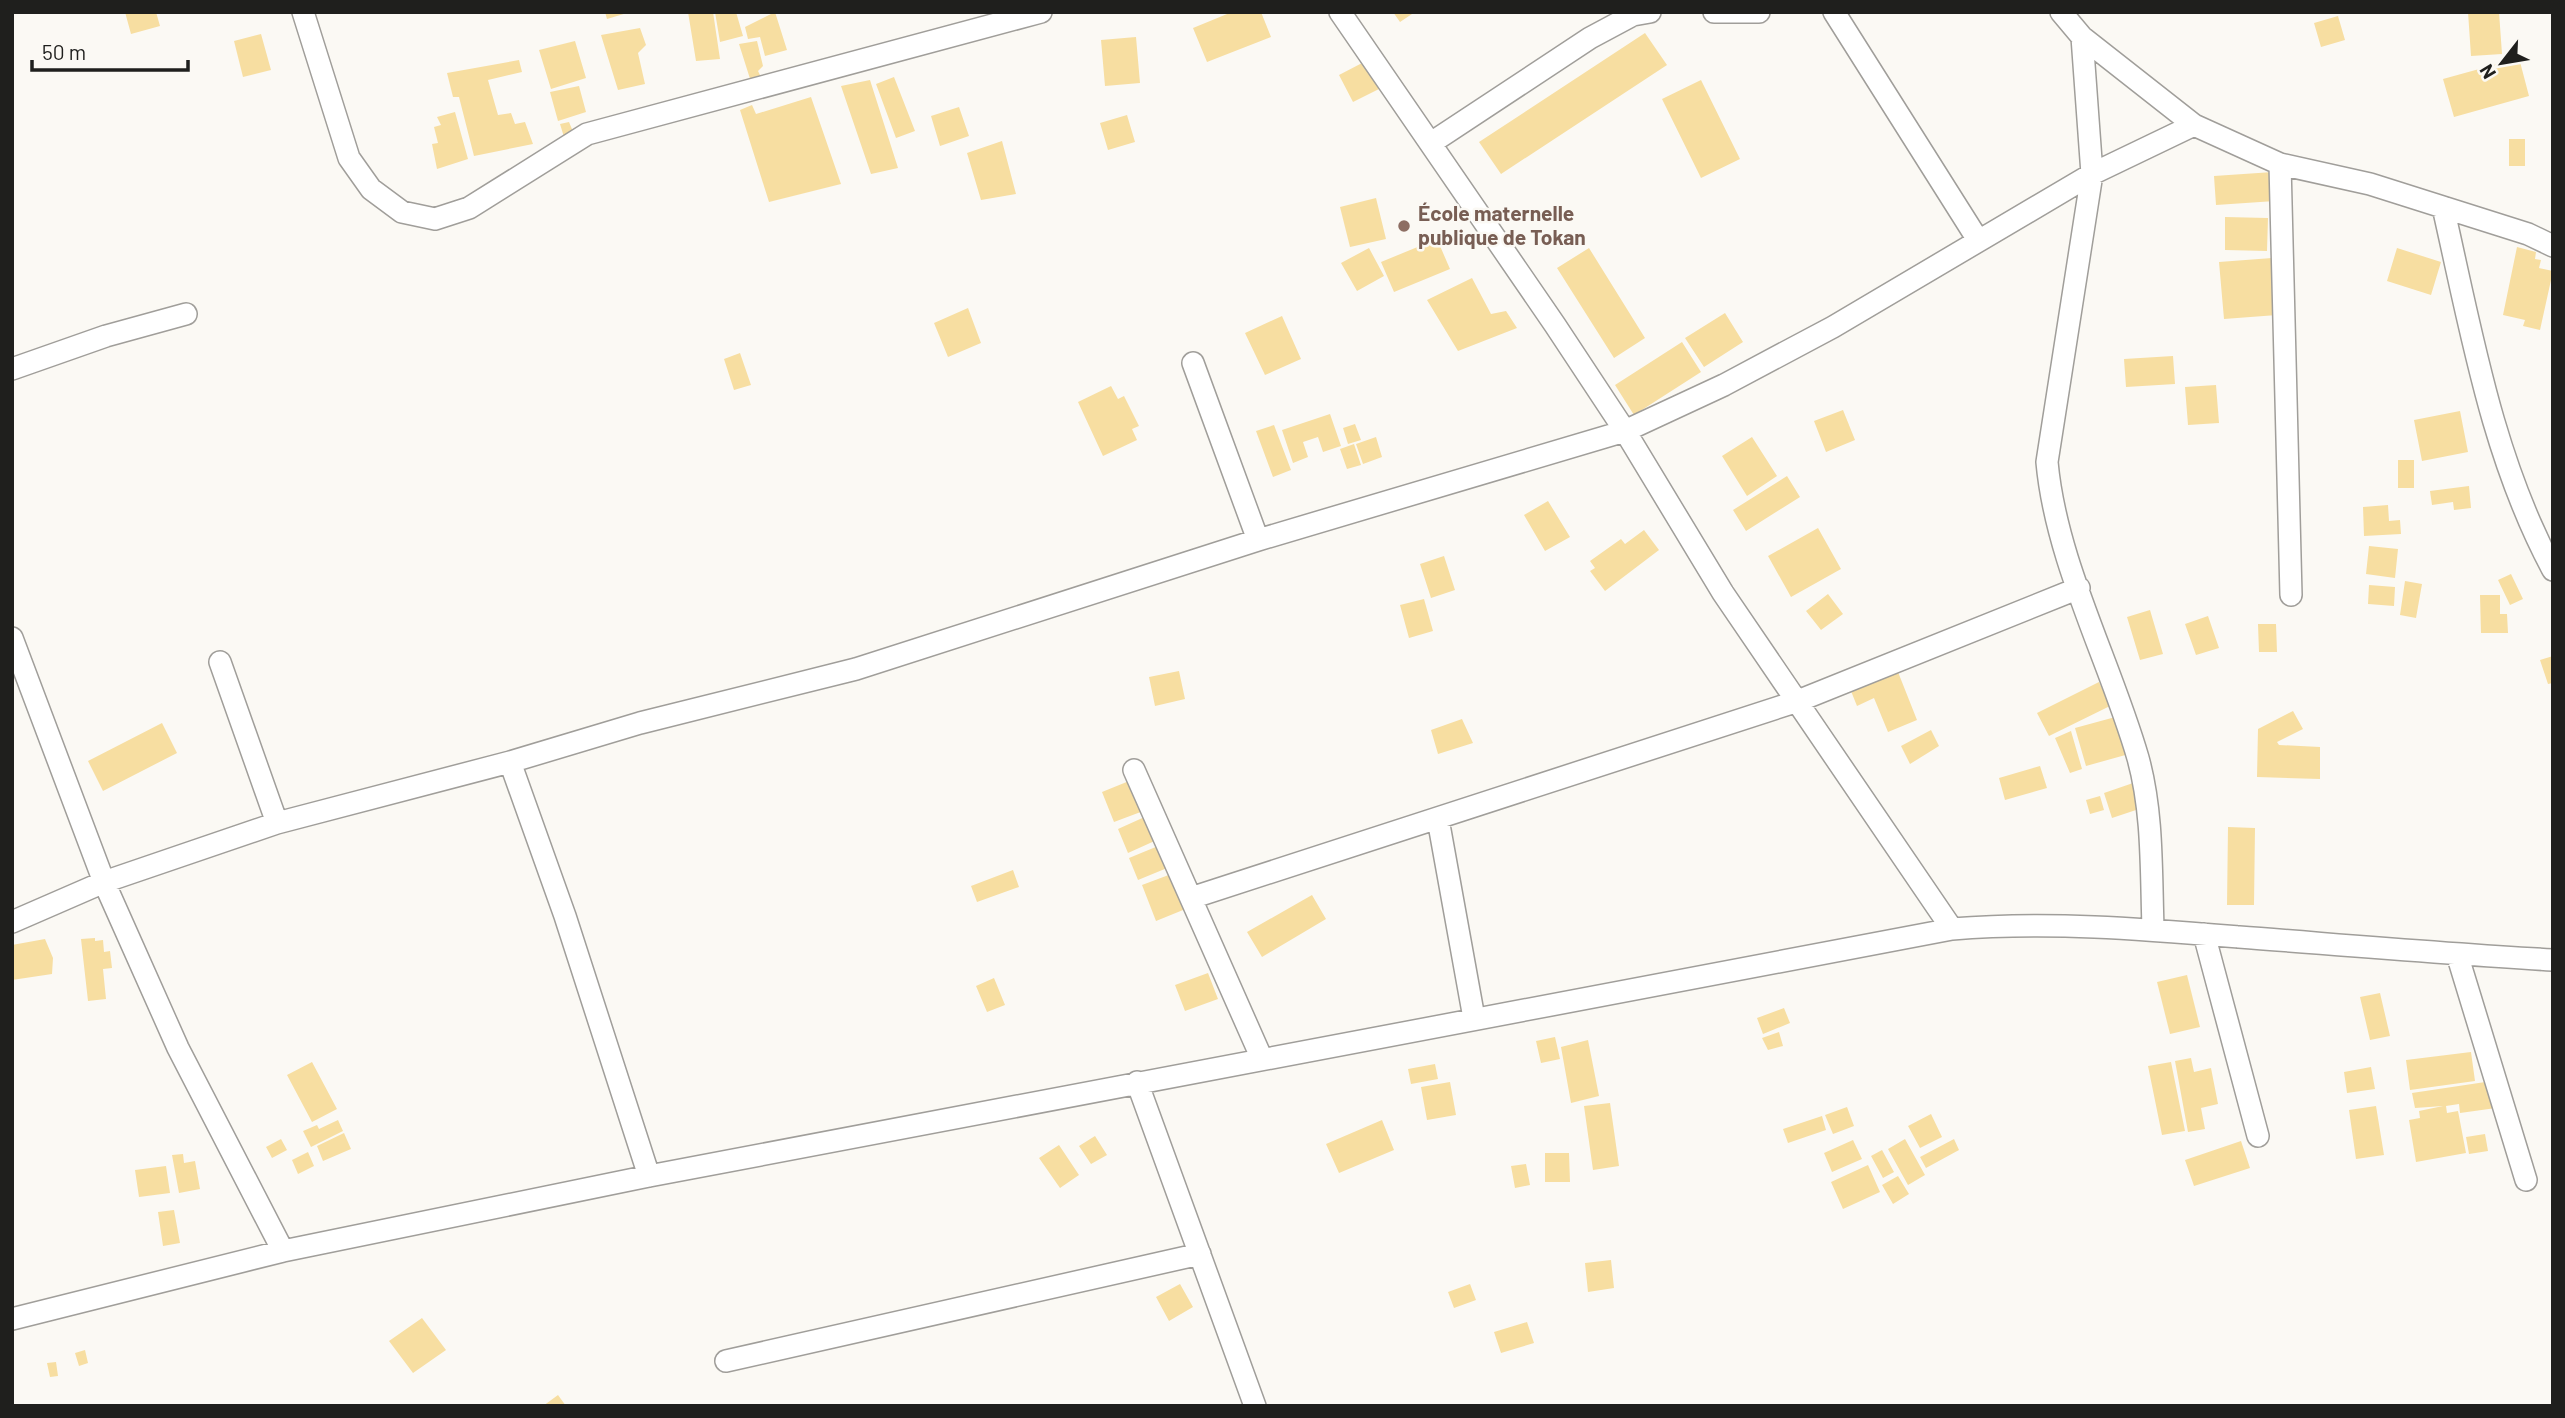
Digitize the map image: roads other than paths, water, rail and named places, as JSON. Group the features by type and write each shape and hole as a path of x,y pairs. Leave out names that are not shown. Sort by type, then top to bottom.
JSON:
{"street":[{"path":"303,12 349,158 370,189 402,212 435,219 469,208 587,134 1041,12"},
{"path":"1339,12 1431,143 1625,431 1723,593 1952,929"},
{"path":"1431,143 1590,38 1633,15 1650,12"},
{"path":"1714,12 1759,12"},
{"path":"1834,12 1978,240"},
{"path":"2061,12 2082,37 2194,125 2280,164 2370,184 2528,234 2553,246"},
{"path":"2082,37 2092,174 2047,462 2051,503 2112,678 2144,782 2153,928"},
{"path":"12,922 104,882 277,823 510,762 640,723 856,669 1258,540 1625,431 1724,386 1833,327 2092,174 2194,125"},
{"path":"2280,164 2291,596"},
{"path":"2443,207 2495,432 2512,481 2553,570"},
{"path":"2528,234 2553,231"},
{"path":"12,369 106,336 186,314"},
{"path":"1193,363 1258,540"},
{"path":"1191,898 1798,701 2080,588"},
{"path":"12,638 104,882 178,1048 283,1251"},
{"path":"220,662 277,823"},
{"path":"510,762 565,916 649,1177"},
{"path":"1134,770 1262,1059"},
{"path":"1438,820 1474,1018"},
{"path":"12,1319 283,1251 649,1177 1474,1018 1696,980 1952,929 2023,924 2153,928 2553,960"},
{"path":"2204,934 2258,1136"},
{"path":"2457,954 2526,1180"},
{"path":"1137,1082 1255,1406"},
{"path":"726,1361 1200,1254"}],"place":[{"name":"École maternelle publique de Tokan","path":"1404,226"}]}
